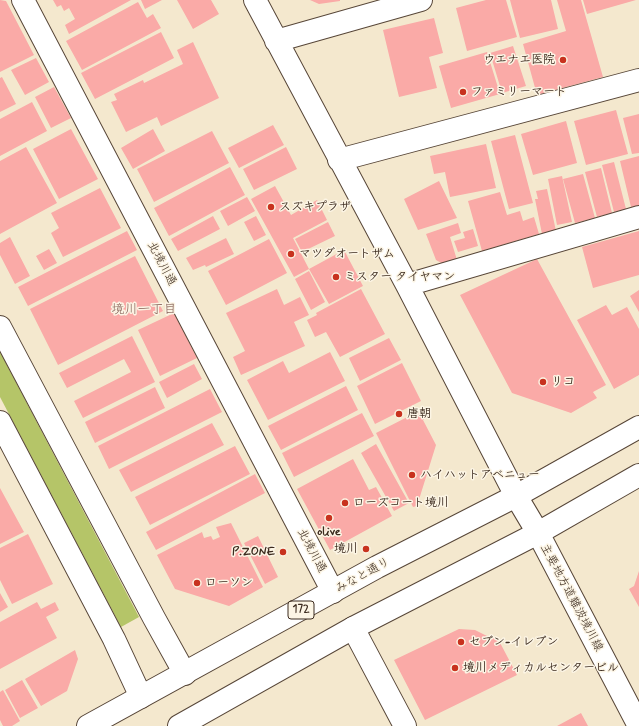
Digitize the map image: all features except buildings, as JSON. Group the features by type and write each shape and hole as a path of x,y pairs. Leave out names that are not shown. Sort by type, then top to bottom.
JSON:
{"main road":[{"name":"北境川通","path":"23,0 333,592"},
{"name":"主要地方道難波境川線","path":"254,0 407,285 516,496 538,533 639,726"},
{"path":"276,41 371,8 421,0"},
{"path":"339,160 639,80"},
{"path":"407,285 639,217"},
{"path":"0,327 185,674"},
{"path":"0,422 114,639 141,697"},
{"name":"みなと通り","path":"88,726 377,567 516,496 639,427"},
{"path":"179,726 353,628 538,533 639,475"},
{"path":"353,628 405,726"}],"green space":[{"path":"0,352 139,617 121,627 0,397"}],"place":[{"name":"ウエナエ医院","path":"563,60"},
{"name":"ファミリーマート","path":"463,92"},
{"name":"スズキプラザ","path":"271,207"},
{"name":"マツダオートザム","path":"291,254"},
{"name":"ミスター タイヤマン","path":"336,277"},
{"name":"リコ","path":"543,382"},
{"name":"唐朝","path":"399,414"},
{"name":"ハイハットアベニュー","path":"412,475"},
{"name":"ローズコート境川","path":"345,503"},
{"name":"olive","path":"329,518"},
{"name":"境川","path":"366,549"},
{"name":"P.ZONE","path":"283,552"},
{"name":"ローソン","path":"197,583"},
{"name":"セブン-イレブン","path":"461,642"},
{"name":"境川メディカルセンタービル","path":"455,668"}],"district":[{"name":"境川一丁目","path":"144,310"}]}
